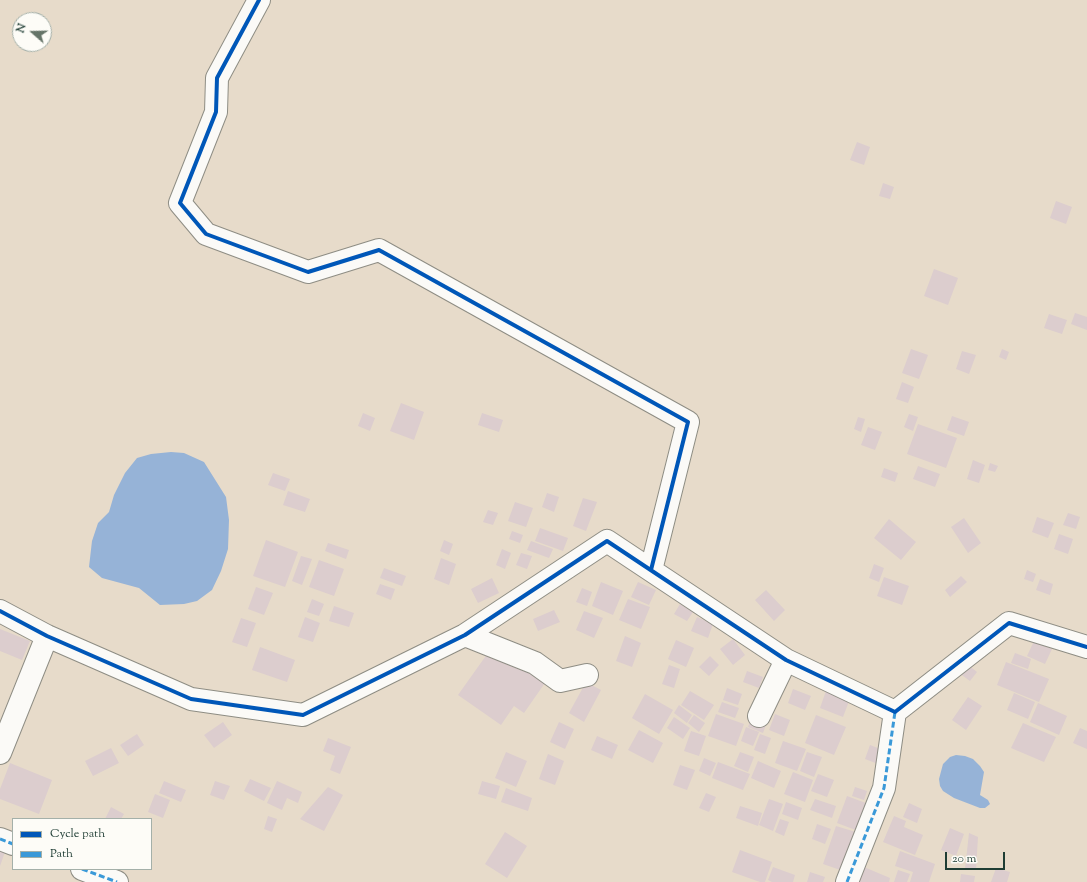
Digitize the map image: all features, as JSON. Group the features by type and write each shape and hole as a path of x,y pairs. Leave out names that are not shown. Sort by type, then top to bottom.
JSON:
{"street":[{"path":"259,0 217,78 216,112 180,203 206,234 308,272 379,250 688,422 651,570"},
{"path":"0,611 48,636 191,699 303,715 466,635 607,541 699,604 786,660 895,712"},
{"path":"846,882 884,788 895,712 1009,623 1087,647"},
{"path":"466,635 535,663 560,681 587,676"},
{"path":"0,753 48,636"},
{"path":"759,716 786,660"},
{"path":"0,839 12,844"},
{"path":"85,870 117,882"}],"water":[{"path":"171,452 184,453 204,462 226,497 229,520 228,549 221,571 212,590 197,601 184,604 160,605 139,588 102,578 89,567 92,541 98,523 109,512 114,495 125,473 137,458 151,454"},
{"path":"956,755 973,759 984,772 980,795 988,800 990,804 985,808 980,808 954,798 943,791 940,786 939,779 943,764 950,757"}],"building":[{"path":"857,142 870,147 864,165 850,160"},
{"path":"883,183 894,187 890,199 879,196"},
{"path":"1056,201 1072,207 1066,224 1050,218"},
{"path":"934,269 958,278 948,305 924,296"},
{"path":"1075,313 1087,317 1087,330 1071,324"},
{"path":"1049,314 1067,320 1062,334 1044,328"},
{"path":"911,349 928,355 919,379 902,373"},
{"path":"1002,349 1009,352 1006,360 999,357"},
{"path":"962,351 976,355 969,374 956,369"},
{"path":"902,382 914,387 908,403 896,399"},
{"path":"401,403 424,412 414,440 390,431"},
{"path":"363,413 375,418 370,431 358,426"},
{"path":"482,413 503,420 499,432 478,425"},
{"path":"909,414 918,417 913,431 904,427"},
{"path":"952,416 969,422 964,436 947,430"},
{"path":"858,417 865,419 861,432 854,429"},
{"path":"918,424 957,438 946,468 907,454"},
{"path":"868,427 882,432 875,450 861,445"},
{"path":"973,460 985,465 979,483 967,479"},
{"path":"990,463 998,466 995,472 988,470"},
{"path":"918,466 940,474 935,487 913,479"},
{"path":"884,468 898,473 895,482 881,477"},
{"path":"273,473 290,479 285,491 268,485"},
{"path":"288,491 310,499 305,512 283,505"},
{"path":"547,493 559,497 554,512 542,507"},
{"path":"583,498 597,502 586,531 573,526"},
{"path":"515,502 533,508 526,527 508,521"},
{"path":"488,510 498,513 493,525 483,522"},
{"path":"1068,513 1080,517 1076,529 1063,525"},
{"path":"1037,517 1054,523 1048,538 1032,532"},
{"path":"964,518 981,543 968,553 951,527"},
{"path":"889,519 916,542 901,560 874,538"},
{"path":"540,528 568,538 563,551 535,541"},
{"path":"512,531 523,535 520,543 509,539"},
{"path":"1059,534 1073,539 1068,554 1054,549"},
{"path":"266,540 298,552 285,587 253,576"},
{"path":"444,540 453,544 449,555 440,551"},
{"path":"531,541 553,549 549,558 527,550"},
{"path":"328,543 349,550 346,559 325,551"},
{"path":"502,549 511,553 505,569 496,565"},
{"path":"521,553 532,556 527,569 516,565"},
{"path":"301,556 312,559 302,585 292,581"},
{"path":"441,558 456,564 449,585 434,579"},
{"path":"319,560 344,569 334,596 309,587"},
{"path":"874,564 884,568 879,582 869,578"},
{"path":"384,568 406,576 402,586 380,578"},
{"path":"1027,570 1036,574 1033,582 1024,579"},
{"path":"961,576 967,582 950,597 945,590"},
{"path":"884,577 909,586 902,605 877,596"},
{"path":"492,578 499,593 478,603 471,589"},
{"path":"1040,579 1053,584 1050,595 1036,590"},
{"path":"601,582 623,591 613,615 592,606"},
{"path":"638,582 656,590 649,605 631,597"},
{"path":"380,584 395,589 391,600 376,594"},
{"path":"256,587 273,593 264,615 248,609"},
{"path":"582,588 592,592 587,606 576,602"},
{"path":"766,590 785,610 774,621 755,600"},
{"path":"312,599 324,604 319,616 307,612"},
{"path":"628,599 650,607 641,629 619,620"},
{"path":"680,604 693,612 687,621 674,614"},
{"path":"334,606 354,613 349,627 329,621"},
{"path":"554,610 560,622 538,631 533,619"},
{"path":"584,611 603,618 594,638 576,630"},
{"path":"305,617 320,623 313,642 298,637"},
{"path":"697,617 713,624 708,638 691,631"},
{"path":"241,618 256,623 247,647 232,642"},
{"path":"0,629 30,641 22,660 0,651"},
{"path":"625,636 641,643 632,667 616,661"},
{"path":"733,639 745,655 733,665 720,649"},
{"path":"676,640 694,648 686,667 668,659"},
{"path":"1034,641 1052,649 1045,664 1027,656"},
{"path":"495,643 547,680 524,713 514,706 501,725 458,695"},
{"path":"260,647 295,660 287,682 252,670"},
{"path":"1015,653 1031,659 1028,669 1011,663"},
{"path":"710,656 719,665 709,676 699,667"},
{"path":"1006,662 1049,679 1039,702 997,685"},
{"path":"967,664 977,672 970,681 959,673"},
{"path":"669,665 680,669 674,688 662,684"},
{"path":"747,671 763,677 759,688 743,682"},
{"path":"586,682 601,690 584,722 569,713"},
{"path":"727,688 742,694 738,705 723,700"},
{"path":"827,688 851,696 843,717 820,708"},
{"path":"793,689 811,696 805,710 788,703"},
{"path":"690,691 714,705 704,720 681,705"},
{"path":"1014,693 1035,702 1028,719 1007,710"},
{"path":"645,694 673,710 659,734 632,718"},
{"path":"968,697 982,706 966,730 952,720"},
{"path":"722,702 739,708 735,718 718,712"},
{"path":"1038,703 1067,716 1059,735 1030,722"},
{"path":"679,705 692,715 687,723 674,713"},
{"path":"716,714 744,724 736,746 708,736"},
{"path":"775,714 790,720 784,736 769,730"},
{"path":"694,715 705,723 699,732 688,723"},
{"path":"816,715 846,727 834,755 805,743"},
{"path":"752,716 767,722 763,733 748,727"},
{"path":"674,717 690,728 683,739 667,728"},
{"path":"223,722 232,735 214,748 204,735"},
{"path":"559,722 574,729 565,749 550,742"},
{"path":"1023,723 1056,737 1044,762 1011,748"},
{"path":"746,727 759,732 753,746 741,741"},
{"path":"1080,728 1087,731 1087,749 1073,743"},
{"path":"639,730 663,743 653,763 628,750"},
{"path":"691,731 706,736 699,756 684,751"},
{"path":"137,734 144,745 128,756 120,745"},
{"path":"760,734 771,738 765,754 754,750"},
{"path":"597,736 618,745 612,759 591,750"},
{"path":"328,738 351,747 340,774 330,770 335,756 323,751"},
{"path":"783,741 806,749 797,771 775,763"},
{"path":"870,745 883,750 878,764 865,759"},
{"path":"111,748 119,763 93,776 85,761"},
{"path":"506,752 527,761 516,787 495,778"},
{"path":"740,752 754,757 748,772 734,766"},
{"path":"807,752 822,757 814,777 800,771"},
{"path":"548,754 564,761 555,785 539,779"},
{"path":"704,758 716,763 710,776 699,771"},
{"path":"758,761 781,771 774,788 751,778"},
{"path":"718,762 750,774 743,790 712,778"},
{"path":"10,763 52,780 39,814 0,799 0,789"},
{"path":"680,765 695,770 687,790 673,785"},
{"path":"793,772 813,780 805,802 784,794"},
{"path":"818,774 834,780 827,797 811,791"},
{"path":"250,779 271,788 264,801 244,791"},
{"path":"164,781 186,790 181,802 159,793"},
{"path":"215,781 230,786 224,800 210,795"},
{"path":"277,781 302,792 298,803 287,798 282,810 267,803"},
{"path":"482,781 500,786 496,799 478,794"},
{"path":"328,787 343,795 324,831 300,819"},
{"path":"855,787 867,791 864,800 852,796"},
{"path":"506,788 532,798 528,811 501,802"},
{"path":"706,793 716,797 709,812 699,808"},
{"path":"155,794 170,800 163,818 148,812"},
{"path":"847,796 871,805 861,832 837,823"},
{"path":"769,799 783,804 773,831 759,825"},
{"path":"815,799 836,806 832,818 810,810"},
{"path":"786,802 802,808 798,820 782,814"},
{"path":"909,803 922,809 917,823 903,817"},
{"path":"740,806 762,813 758,826 736,818"},
{"path":"111,807 124,814 122,818 106,818"},
{"path":"268,816 277,819 272,832 264,829"},
{"path":"894,816 906,821 904,827 923,835 915,855 883,842"},
{"path":"780,819 789,822 784,836 775,832"},
{"path":"817,824 831,829 825,844 812,839"},
{"path":"836,826 859,833 846,872 823,864"},
{"path":"950,828 964,834 956,856 941,850"},
{"path":"505,832 527,846 507,878 485,864"},
{"path":"969,833 978,837 976,870 965,869"},
{"path":"0,846 6,849 0,866"},
{"path":"740,850 772,862 765,882 760,882 732,872"},
{"path":"900,851 935,864 929,882 910,882 913,872 895,866"},
{"path":"773,867 795,875 793,882 772,882 768,880"},
{"path":"864,867 890,878 889,882 858,882"},
{"path":"996,868 1010,872 1007,882 991,882"},
{"path":"898,870 910,874 907,882 894,882"},
{"path":"810,872 825,877 823,882 807,882"},
{"path":"961,874 975,876 974,882 960,882"}],"marked path":[{"path":"847,882 884,788 895,712"},
{"path":"0,839 12,844"},
{"path":"85,870 117,882"}],"cycle path":[{"path":"259,0 217,78 216,112 180,203 206,234 308,272 379,250 688,422 651,570"},
{"path":"0,611 47,636 191,699 303,715 465,635 607,541 786,660 895,712 1009,623 1087,647"}]}
